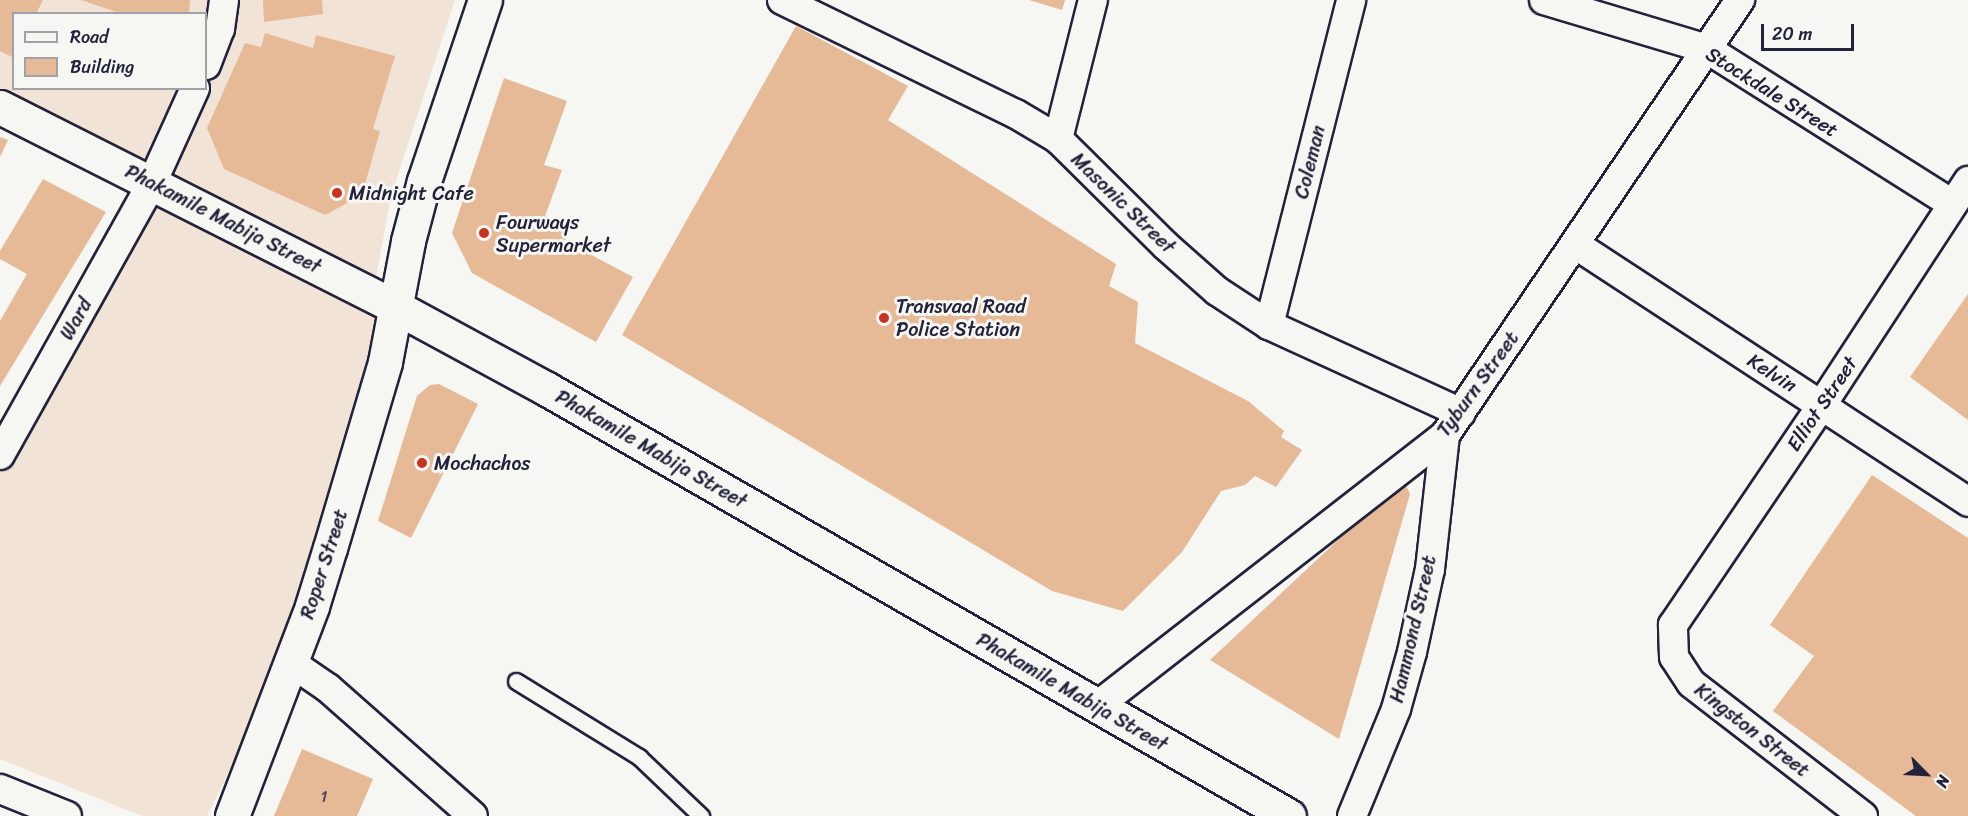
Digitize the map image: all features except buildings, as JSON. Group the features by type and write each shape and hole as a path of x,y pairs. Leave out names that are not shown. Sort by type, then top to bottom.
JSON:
{"street":[{"path":"207,62 219,29 224,0"},
{"name":"Roper Street","path":"232,816 312,606 356,465 387,352 408,241 424,181 485,0"},
{"name":"Masonic Street","path":"782,0 1016,114 1058,139 1165,245 1216,291 1269,325 1453,424"},
{"path":"1058,139 1093,0"},
{"name":"Coleman","path":"1269,325 1351,0"},
{"name":"Tyburn Street","path":"1096,705 1453,424 1740,0"},
{"name":"Stockdale Street","path":"1552,1 1707,49 1952,204"},
{"name":"Ward","path":"0,455 152,183 194,90"},
{"name":"Phakamile Mabija Street","path":"0,107 396,307 547,389 1289,816"},
{"name":"Elliot Street","path":"1673,625 1821,406 1968,181"},
{"name":"Kelvin","path":"1576,245 1968,502"},
{"name":"Hammond Street","path":"1352,816 1396,709 1412,652 1430,569 1453,424"},
{"name":"Kingston Street","path":"1673,625 1674,657 1691,683 1863,816"},
{"path":"290,662 328,688 473,816"},
{"path":"0,789 67,816"}],"lane":[{"path":"516,681 639,757 701,816"}],"shaded area":[{"path":"0,0 455,0 391,196 376,278 0,89"},
{"path":"149,193 390,309 286,655 207,816 142,816 0,759 0,472"}],"place":[{"name":"Midnight Cafe","path":"337,193"},
{"name":"Fourways Supermarket","path":"484,233"},
{"name":"Transvaal Road Police Station","path":"884,318"},
{"name":"Mochachos","path":"422,463"}]}
